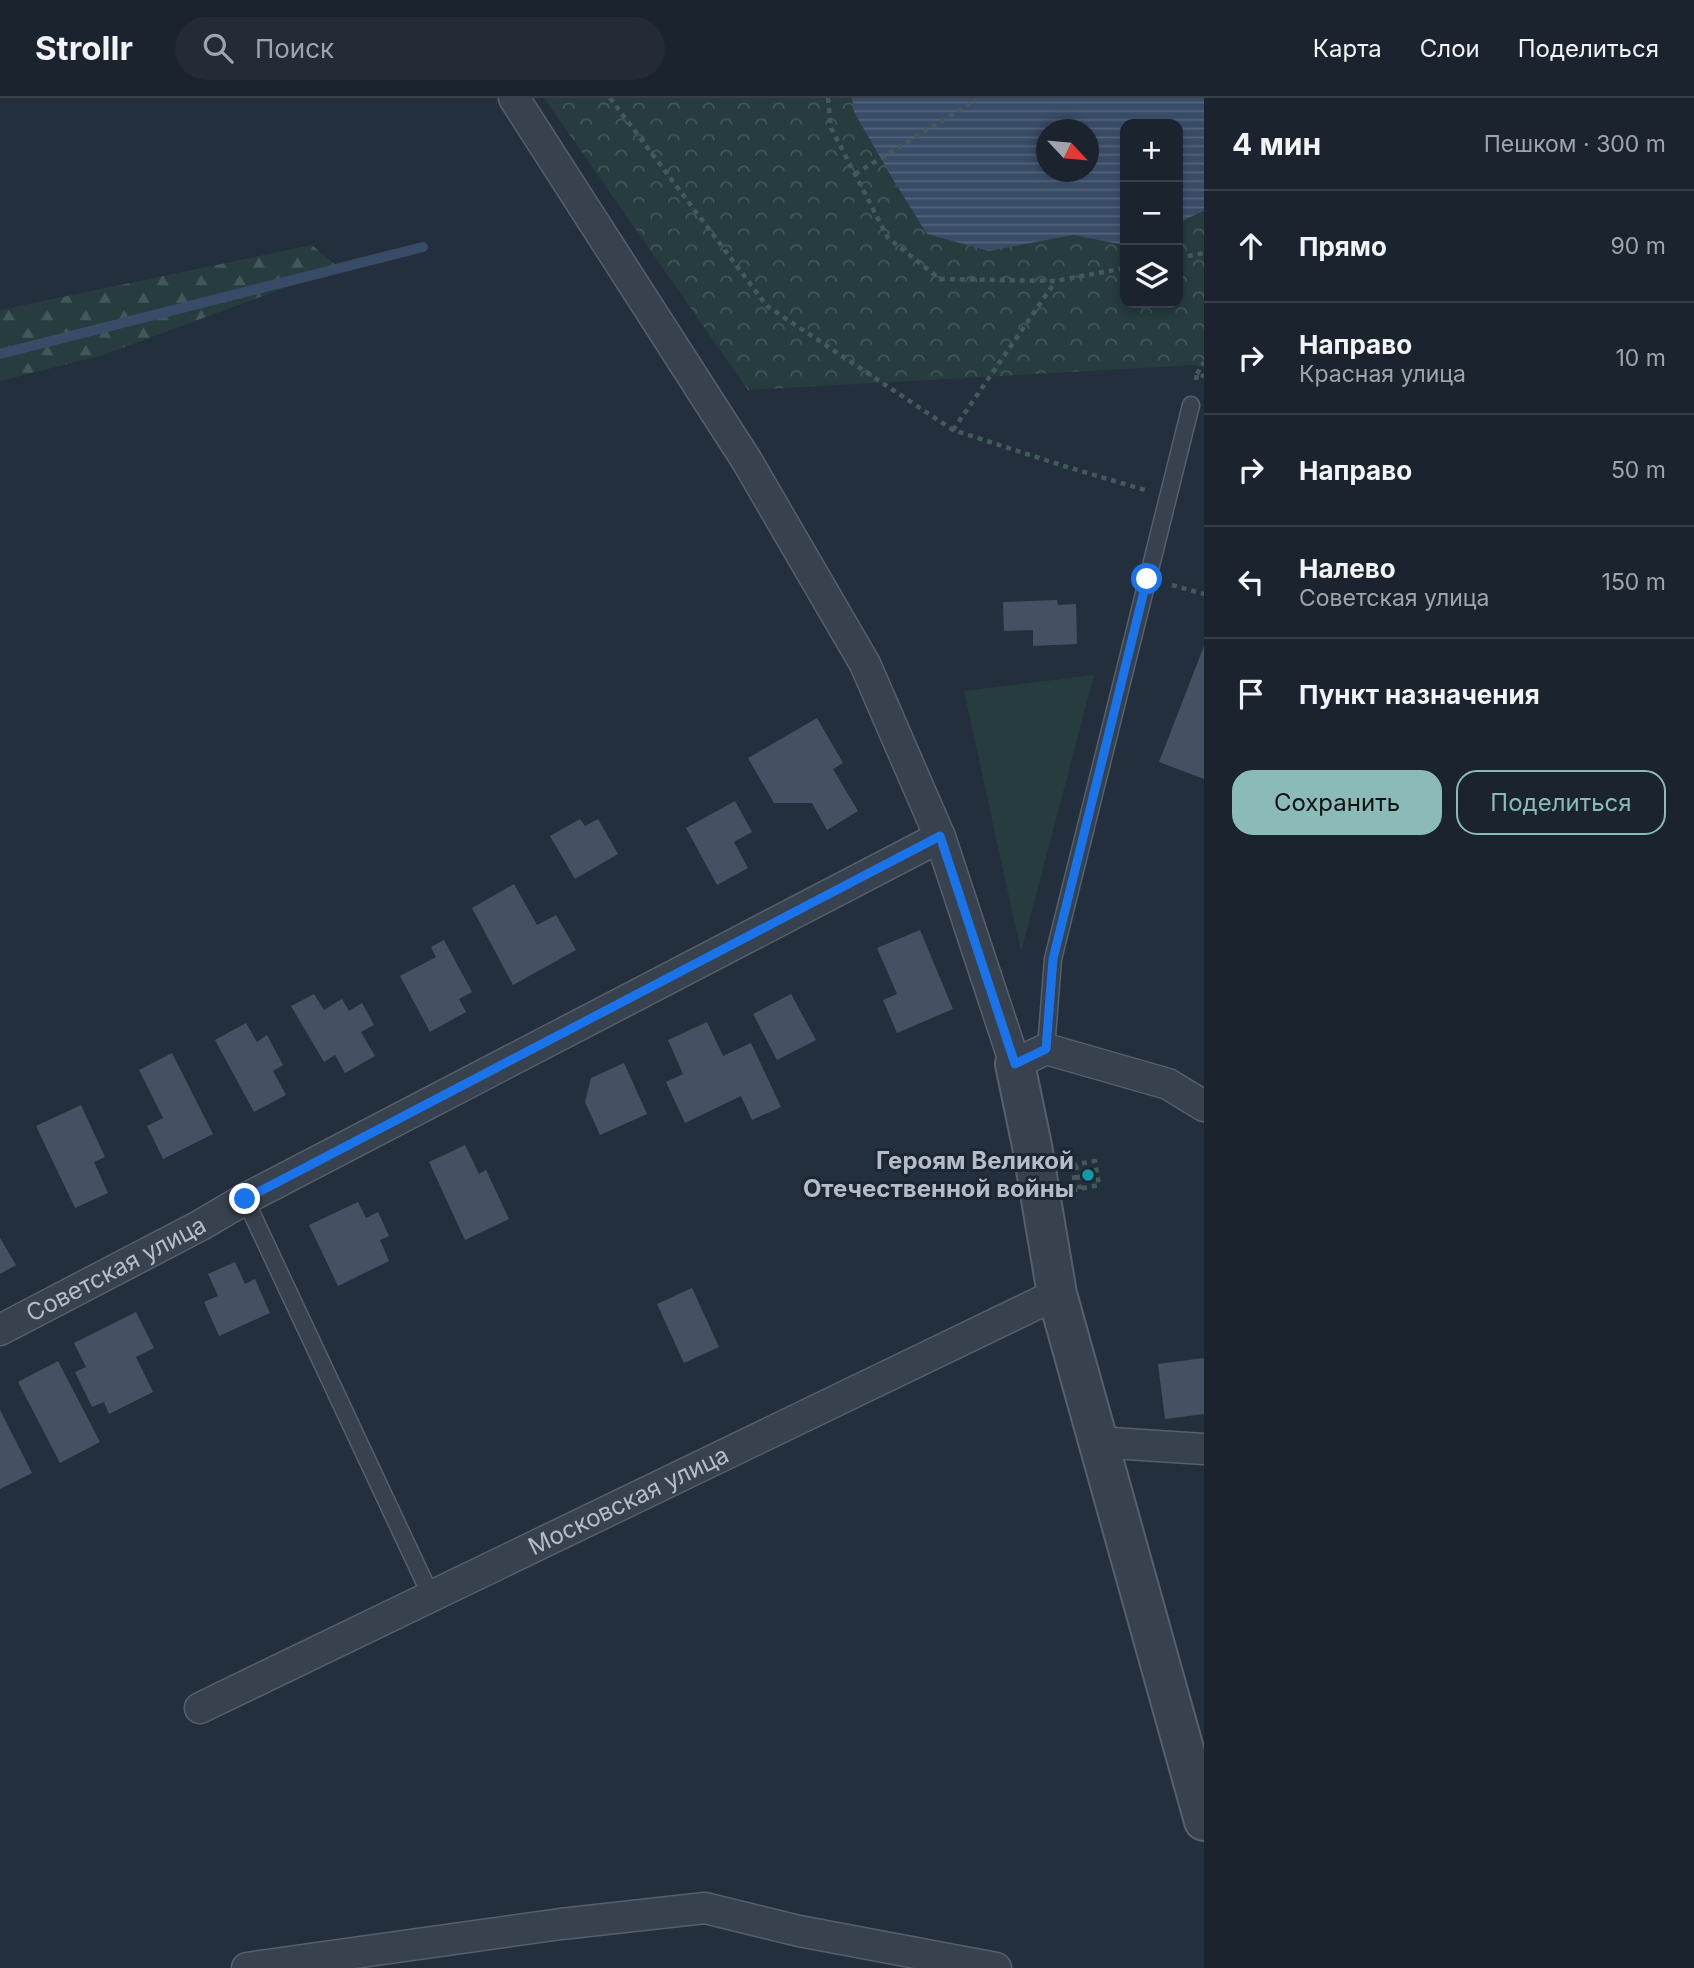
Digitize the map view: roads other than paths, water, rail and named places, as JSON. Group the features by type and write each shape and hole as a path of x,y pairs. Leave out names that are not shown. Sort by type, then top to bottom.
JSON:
{"street":[{"path":"514,98 747,461 865,664 940,836 1030,1056 1032,1146 1057,1294 1204,1821"},
{"name":"Советская улица","path":"0,1330 940,836"},
{"path":"1030,1056 1168,1084 1204,1106"},
{"name":"Московская улица","path":"200,1708 1057,1294"},
{"path":"1097,1442 1204,1449"},
{"path":"247,1968 561,1924 705,1908 799,1931 996,1968"}],"lane":[{"path":"1030,1056 1191,405"},
{"path":"245,1199 431,1596"}],"water":[{"path":"852,98 1204,98 1204,211 1183,222 1183,119 1120,119 1120,244 1073,235 989,251 927,234 854,112"}],"waterway":[{"path":"0,354 423,247"}],"place":[{"name":"Героям Великой Отечественной войны","path":"1088,1175"}]}
